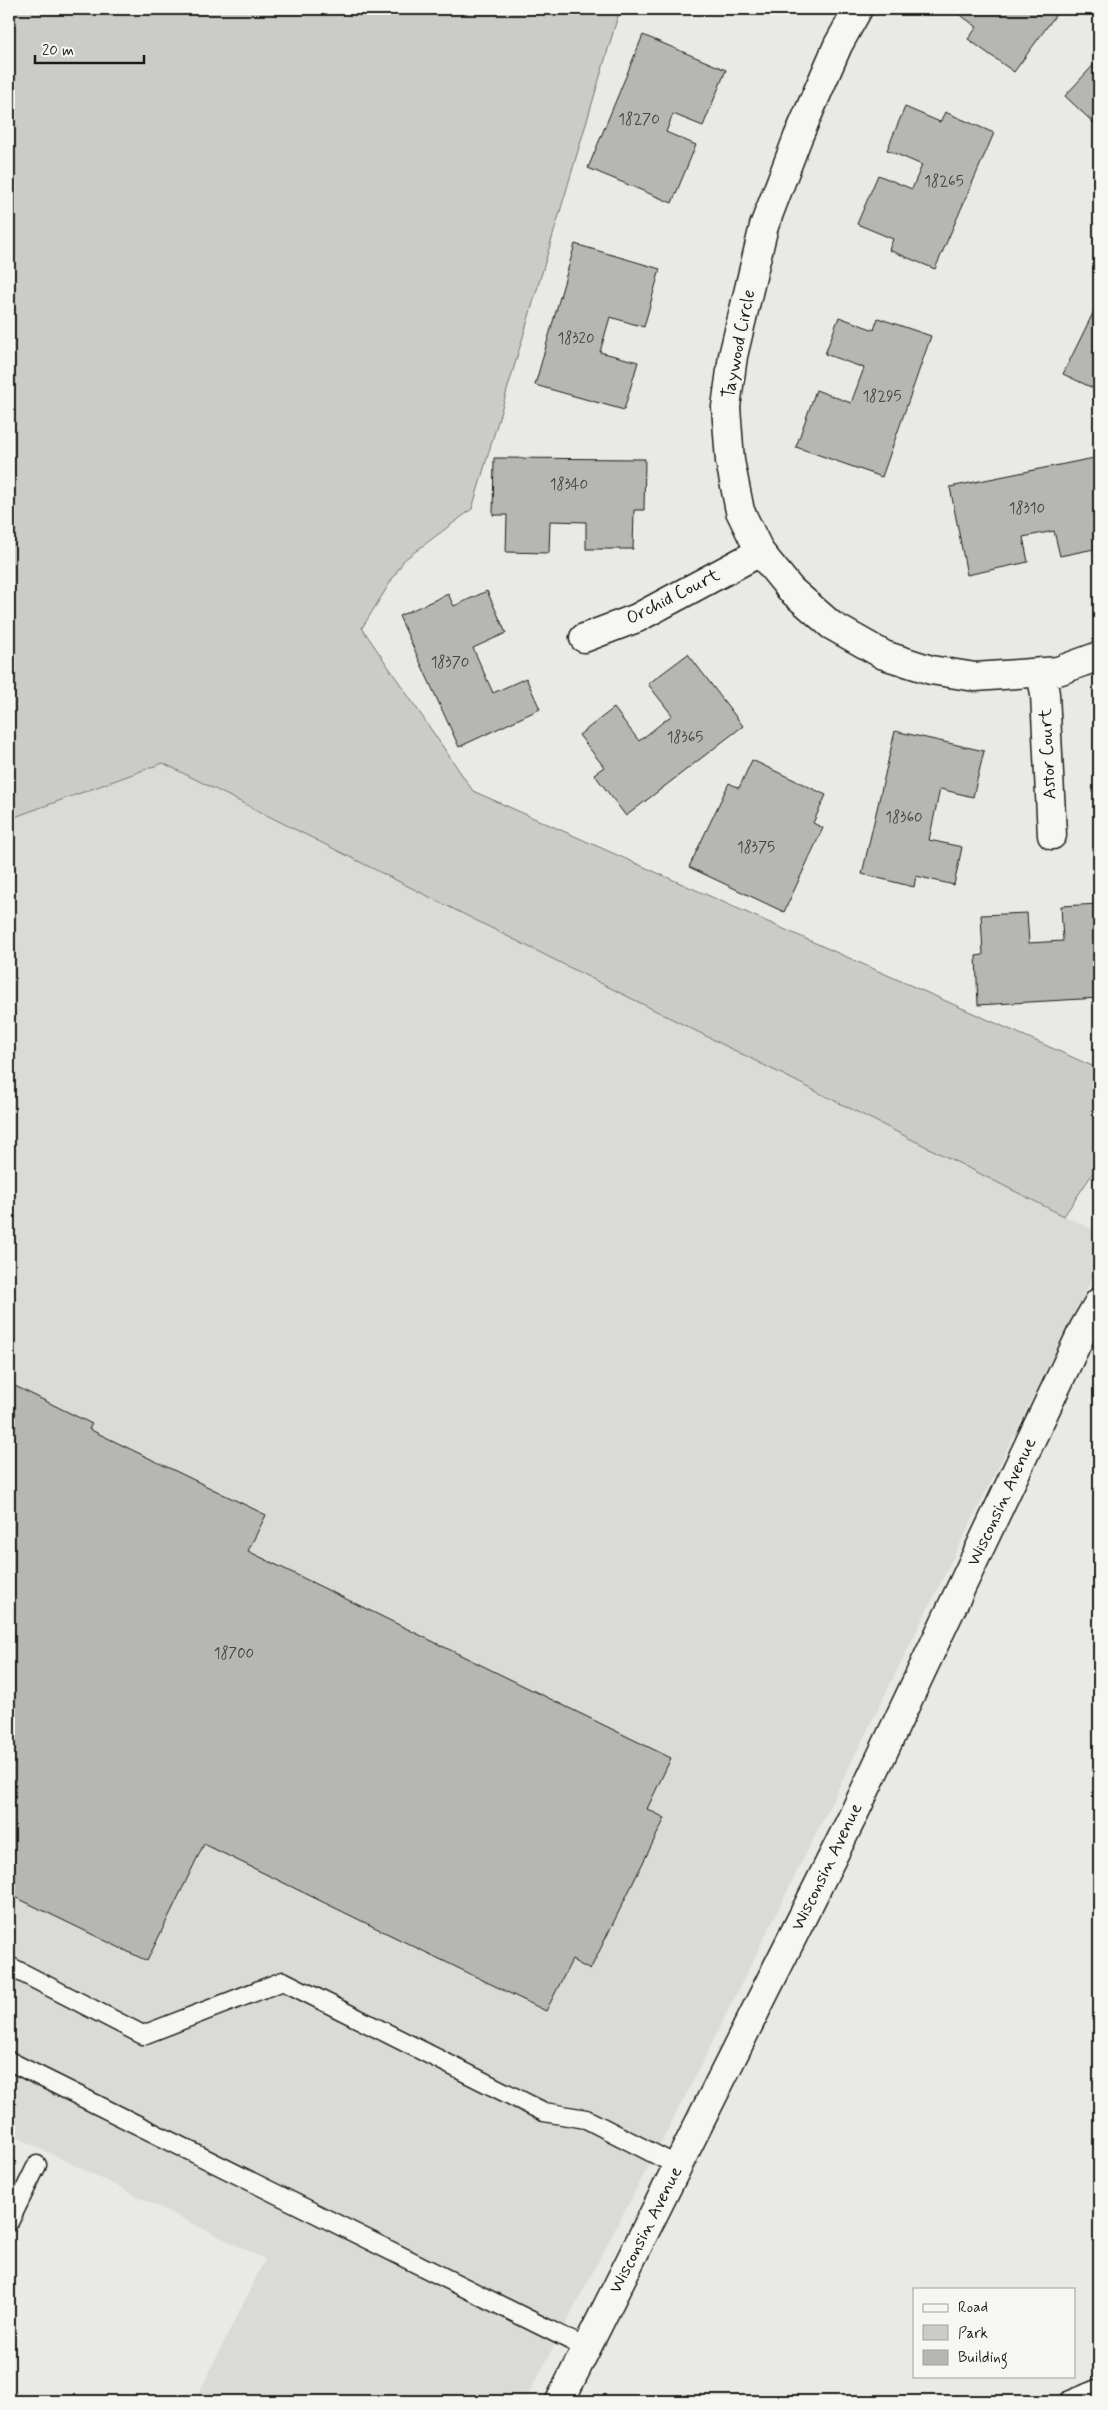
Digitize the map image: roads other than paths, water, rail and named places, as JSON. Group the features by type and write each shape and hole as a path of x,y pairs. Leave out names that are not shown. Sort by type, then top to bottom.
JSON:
{"street":[{"name":"Taywood Circle","path":"858,9 838,45 798,137 764,226 733,356 726,407 730,461 740,511 760,552 791,590 831,625 884,655 930,670 975,677 1058,671 1099,656"},
{"name":"Orchid Court","path":"584,638 637,618 760,552"},
{"name":"Astor Court","path":"1041,672 1045,694 1052,835"},
{"name":"Wisconsin Avenue","path":"560,2401 851,1820 1084,1328 1099,1302"}],"lane":[{"path":"9,1966 143,2035 283,1981 544,2112 586,2120 678,2166"},
{"path":"9,2061 586,2348"},
{"path":"9,2222 38,2165"},
{"path":"1068,2401 1099,2388"}]}
